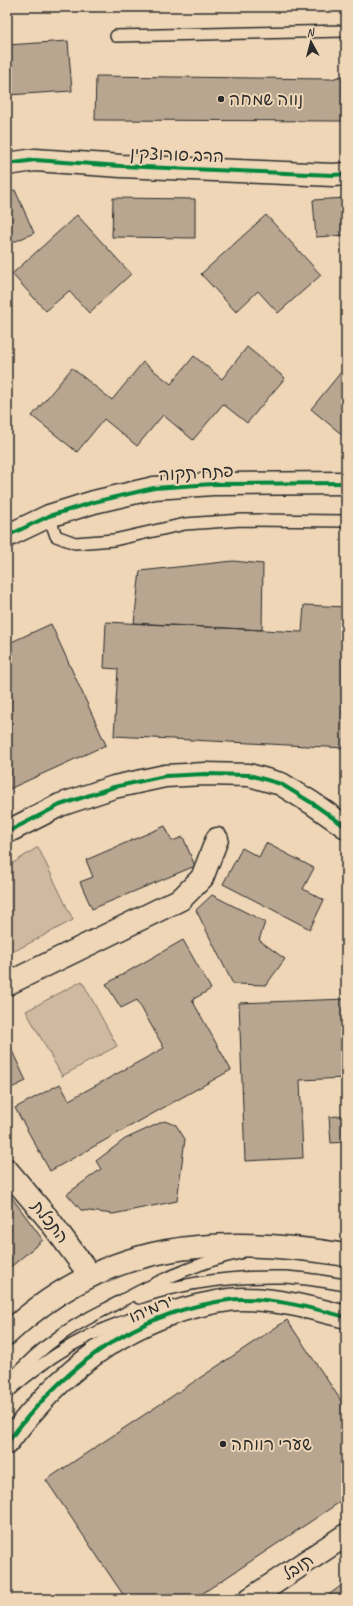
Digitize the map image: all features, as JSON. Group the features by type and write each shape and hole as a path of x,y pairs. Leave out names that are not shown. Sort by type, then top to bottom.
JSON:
{"street":[{"name":"הרב סורוצקין","path":"7,164 35,160 120,166 333,175 346,174"},
{"name":"פתח תקוה","path":"7,536 49,516 94,502 154,488 213,484 346,483"},
{"path":"7,832 60,805 114,787 165,776 205,774 250,775 281,784 312,803 346,827"},
{"path":"7,984 181,898 202,878 217,839"},
{"name":"התכלת","path":"7,1170 50,1221 90,1275"},
{"path":"7,1334 27,1315 53,1296 90,1275 137,1257 172,1250 220,1244 282,1246 346,1255"},
{"name":"ירמיהו","path":"7,1443 54,1388 86,1359 123,1335 153,1320 178,1310 208,1303 240,1299 268,1300 346,1317"},
{"name":"תובל","path":"250,1599 346,1535"}],"lane":[{"path":"116,36 346,31"},
{"path":"49,516 56,536 75,544 114,540 185,524 242,520 346,521"},
{"path":"7,1384 40,1351 61,1335 85,1320 163,1280 203,1264 239,1253 282,1246"},
{"path":"85,1320 125,1302 158,1291 188,1285 256,1278 285,1277 346,1285"},
{"path":"7,1393 35,1369 68,1347 100,1331 136,1317 168,1309 208,1303"}],"shaded area":[{"path":"38,847 73,920 7,955 7,867"},
{"path":"82,981 117,1046 62,1076 26,1011"}],"building":[{"path":"68,41 72,91 7,95 7,45"},
{"name":"נווה שמחה","path":"346,75 346,120 342,121 95,120 96,76 331,79"},
{"path":"15,190 34,233 7,245 7,193"},
{"path":"113,198 195,199 195,238 112,237"},
{"path":"346,198 346,235 316,237 313,200"},
{"path":"77,215 131,274 89,313 69,291 46,311 12,274"},
{"path":"266,215 321,275 278,313 258,291 236,312 201,274"},
{"path":"247,347 285,378 247,423 223,404 193,440 163,415 137,446 104,419 77,452 32,416 72,368 112,400 143,362 171,384 194,356 222,379"},
{"path":"346,366 346,438 311,409"},
{"path":"233,561 263,564 262,630 134,623 140,571"},
{"path":"304,605 346,607 346,748 114,736 118,669 104,668 106,622 302,632"},
{"path":"51,624 106,745 7,790 7,644"},
{"path":"165,826 172,841 183,837 195,866 92,909 80,882 93,877 86,860"},
{"path":"266,843 314,868 303,889 324,900 310,929 223,884 242,848 259,857"},
{"path":"212,895 265,922 259,940 285,959 266,985 233,984 196,910"},
{"path":"183,940 211,989 192,1000 231,1070 50,1171 15,1108 60,1084 69,1100 164,1048 137,1000 121,1008 106,984"},
{"path":"346,999 346,1078 300,1080 303,1158 245,1161 239,1003"},
{"path":"7,1040 26,1081 7,1090"},
{"path":"346,1115 346,1142 331,1143 329,1117"},
{"path":"164,1121 176,1125 185,1139 177,1201 113,1214 81,1210 67,1194 101,1169 96,1161 125,1139"},
{"path":"7,1191 43,1240 7,1270"},
{"name":"שערי רווחה","path":"287,1320 346,1408 346,1498 194,1599 126,1599 46,1480"},
{"path":"346,1582 346,1599 323,1599"}],"cycle path":[{"path":"7,164 35,160 121,166 333,175 346,174"},
{"path":"7,536 49,516 94,502 154,488 213,484 346,483"},
{"path":"7,832 60,805 114,787 165,776 205,774 249,775 281,784 312,803 346,827"},
{"path":"7,1443 46,1397 67,1376 90,1357 141,1326 168,1315 197,1306 225,1300 255,1299 307,1307 346,1317"}],"place":[{"name":"נווה שמחה","path":"221,99"},
{"name":"שערי רווחה","path":"223,1444"}]}
